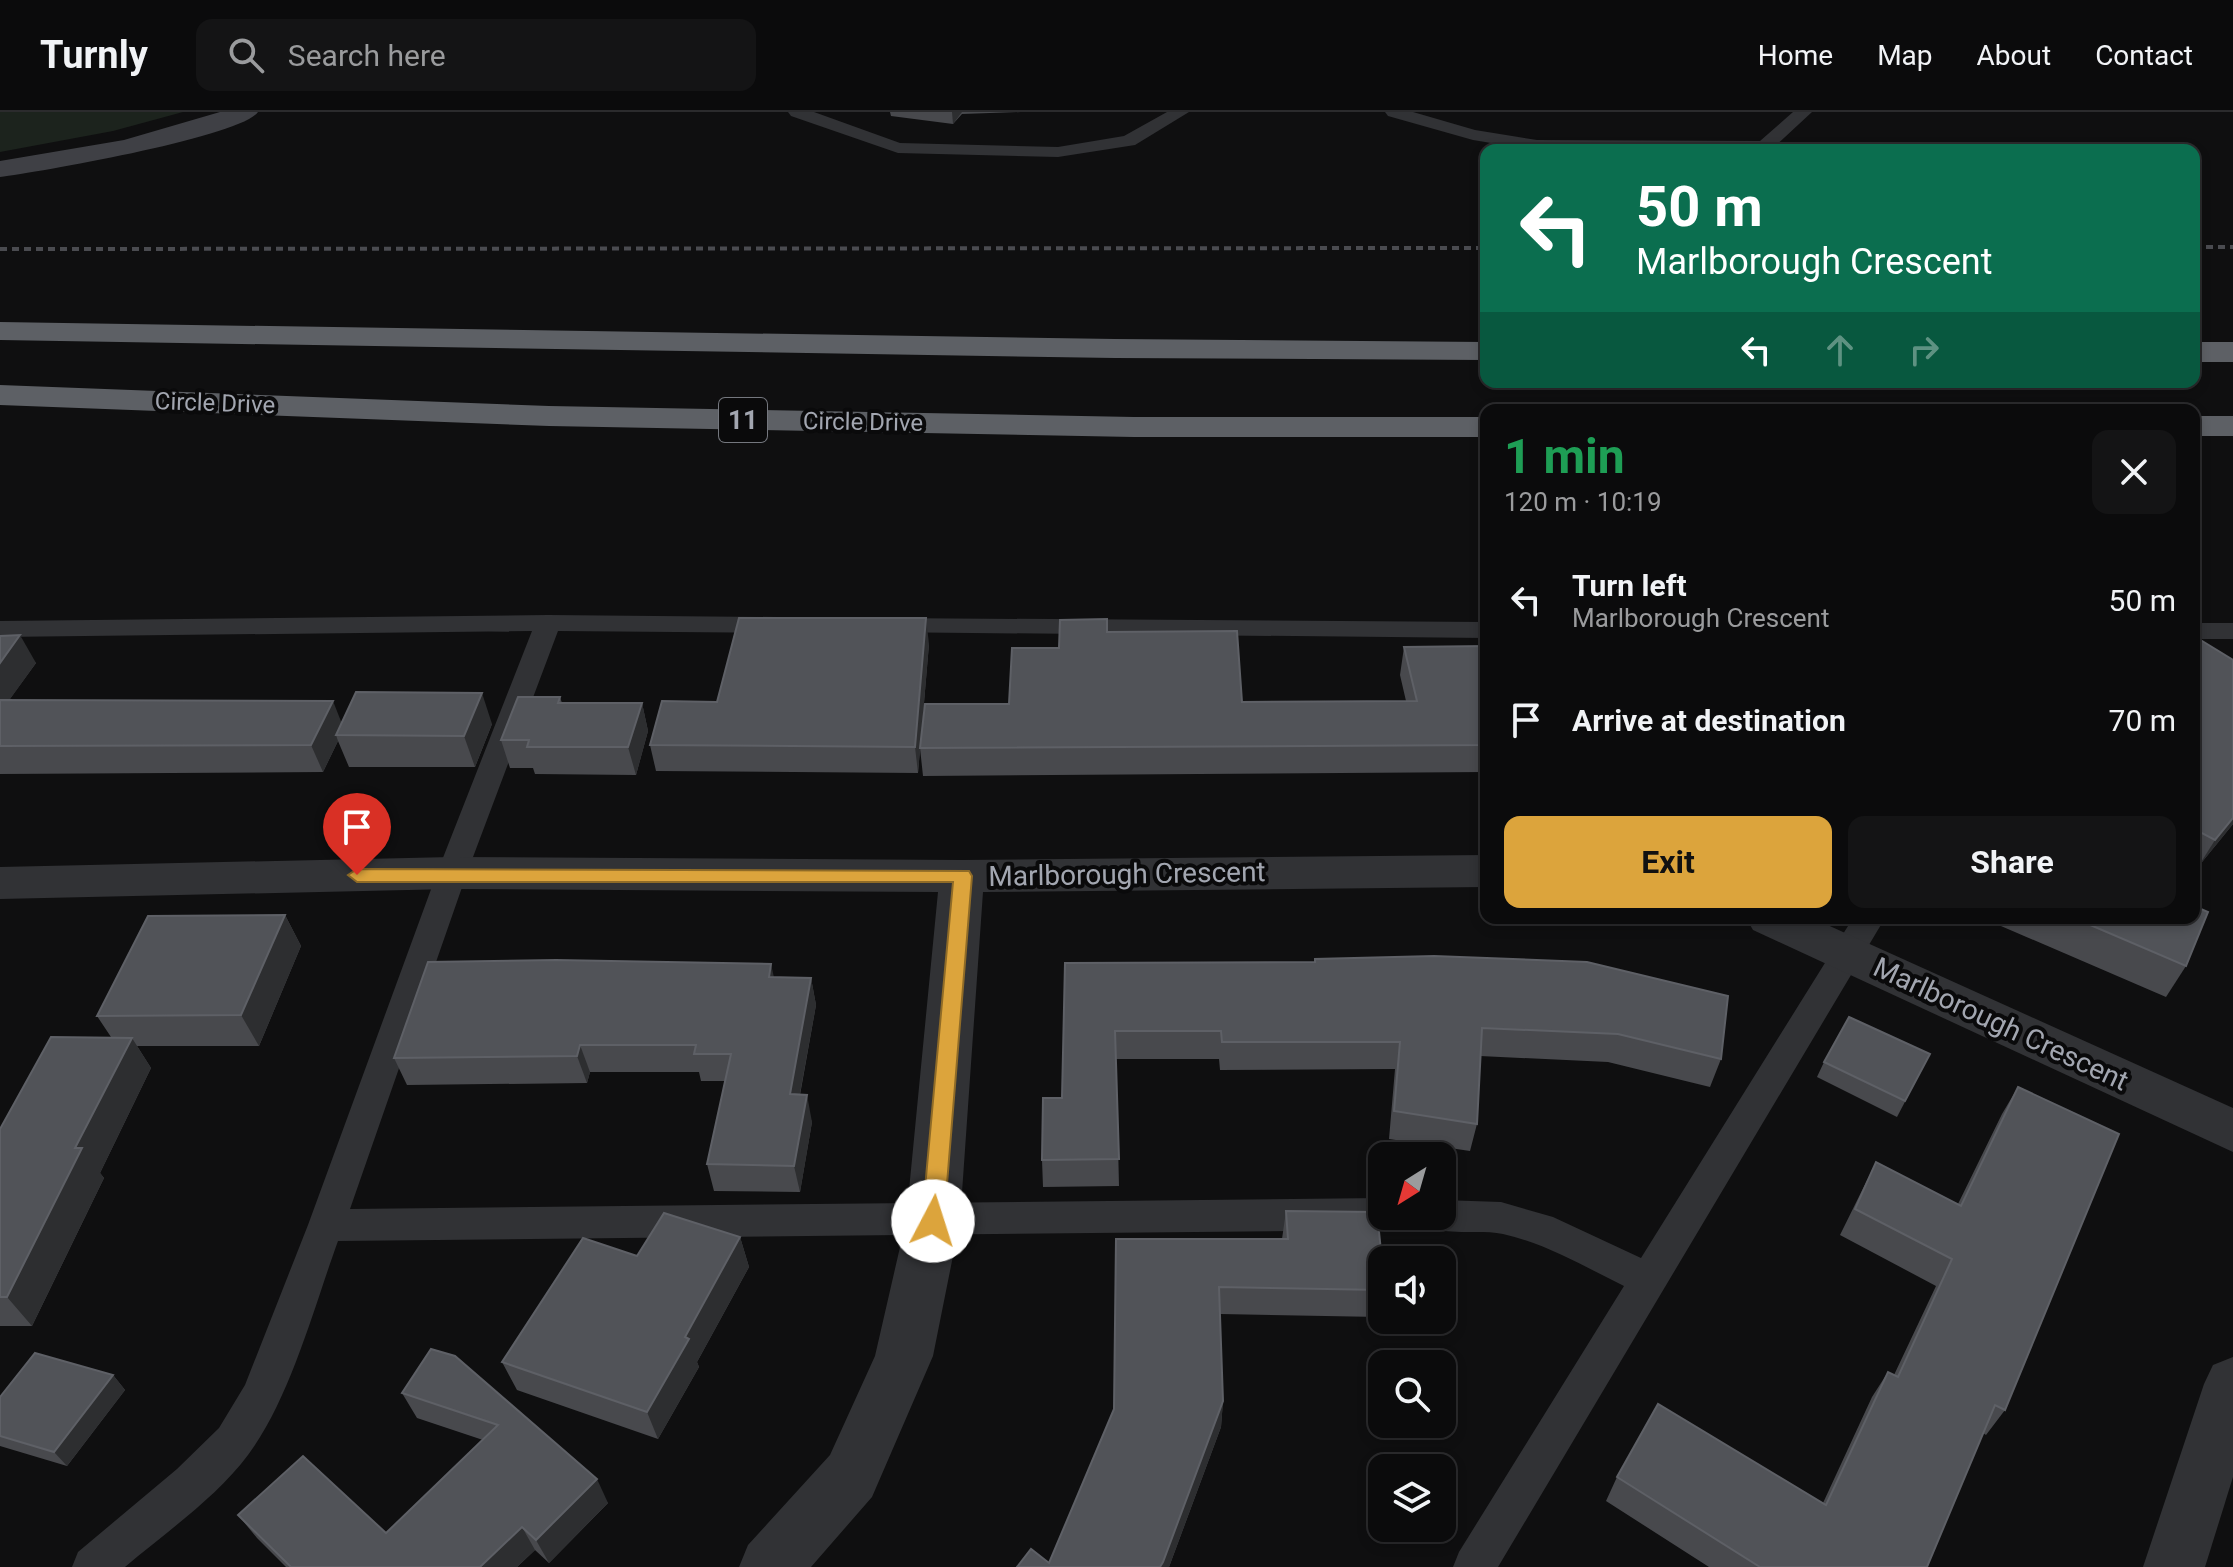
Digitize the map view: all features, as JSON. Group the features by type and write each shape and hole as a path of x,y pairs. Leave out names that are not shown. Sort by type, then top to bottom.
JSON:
{"highway":[{"path":"0,320 397,335"},
{"path":"0,331 397,335 1170,351 1480,351"},
{"path":"2200,352 2233,352"},
{"name":"Circle Drive","path":"0,395 564,417 1134,427 1480,427"},
{"path":"2200,426 2233,426"}],"street":[{"path":"0,169 47,164 215,123 245,112"},
{"name":"Marlborough Crescent","path":"2,887 452,873 962,876 1480,871"},
{"path":"770,1567 851,1476 904,1356 933,1221 962,876"},
{"name":"Marlborough Crescent","path":"1799,924 1858,936 2233,1131"},
{"path":"2174,1567 2233,1384"}],"lane":[{"path":"797,112 898,148 1058,152 1129,141 1180,112"},
{"path":"1394,112 1473,135 1531,144"},
{"path":"1767,144 1803,112"},
{"path":"0,629 548,623 802,625"},
{"path":"93,1567 192,1483 233,1442 261,1395 326,1225 452,873 548,623"},
{"path":"866,626 1480,630"},
{"path":"2200,631 2233,631"},
{"path":"1474,1567 1858,936"},
{"path":"326,1225 1368,1214"},
{"path":"1456,1216 1501,1218 1553,1233 1648,1280"}],"shaded area":[{"path":"0,112 183,112 113,131 0,152"}],"building":[{"path":"739,618 926,618 915,747 650,745 662,701 717,702"},
{"path":"1107,619 1107,632 1237,631 1242,702 1417,701 1404,647 1480,646 1480,745 920,748 925,704 1009,704 1012,648 1059,648 1060,620"},
{"path":"20,635 0,663 0,636"},
{"path":"2200,640 2233,660 2233,818 2215,840 2200,832"},
{"path":"356,692 482,693 464,736 336,735"},
{"path":"518,697 560,697 558,703 642,703 628,747 527,747 529,740 501,740"},
{"path":"0,700 333,701 311,745 0,746"},
{"path":"2200,909 2208,912 2186,966 2088,924 2200,924"},
{"path":"285,915 241,1015 97,1016 148,916"},
{"path":"1434,956 1587,962 1728,996 1721,1059 1618,1034 1482,1028 1477,1124 1394,1111 1400,1042 1222,1042 1221,1031 1115,1031 1119,1159 1042,1160 1043,1098 1062,1098 1065,963 1315,962 1315,959"},
{"path":"556,960 771,964 769,977 811,978 790,1094 807,1095 794,1166 707,1164 731,1054 694,1054 696,1045 580,1045 577,1056 394,1058 428,962"},
{"path":"1849,1017 1930,1054 1905,1101 1824,1062"},
{"path":"51,1037 132,1038 75,1148 82,1148 7,1297 0,1297 0,1129"},
{"path":"2018,1087 2119,1134 2005,1410 1995,1405 1927,1567 1760,1567 1617,1477 1658,1404 1826,1505 1888,1372 1898,1377 1952,1259 1855,1209 1876,1162 1961,1206"},
{"path":"1286,1211 1368,1212 1368,1230 1379,1230 1380,1246 1368,1246 1368,1290 1219,1287 1223,1401 1160,1567 1017,1567 1031,1549 1049,1563 1114,1409 1116,1239 1288,1239"},
{"path":"664,1213 740,1237 685,1337 689,1339 647,1412 502,1362 583,1238 637,1256"},
{"path":"431,1349 455,1356 597,1479 536,1540 522,1527 480,1567 291,1567 238,1515 303,1456 386,1533 498,1425 402,1393"},
{"path":"35,1353 113,1375 54,1452 0,1436 0,1397"}],"railway":[{"path":"2200,247 2233,247"},
{"path":"0,249 1480,248"}],"route":[{"path":"357,875 962,876 933,1221"}]}
